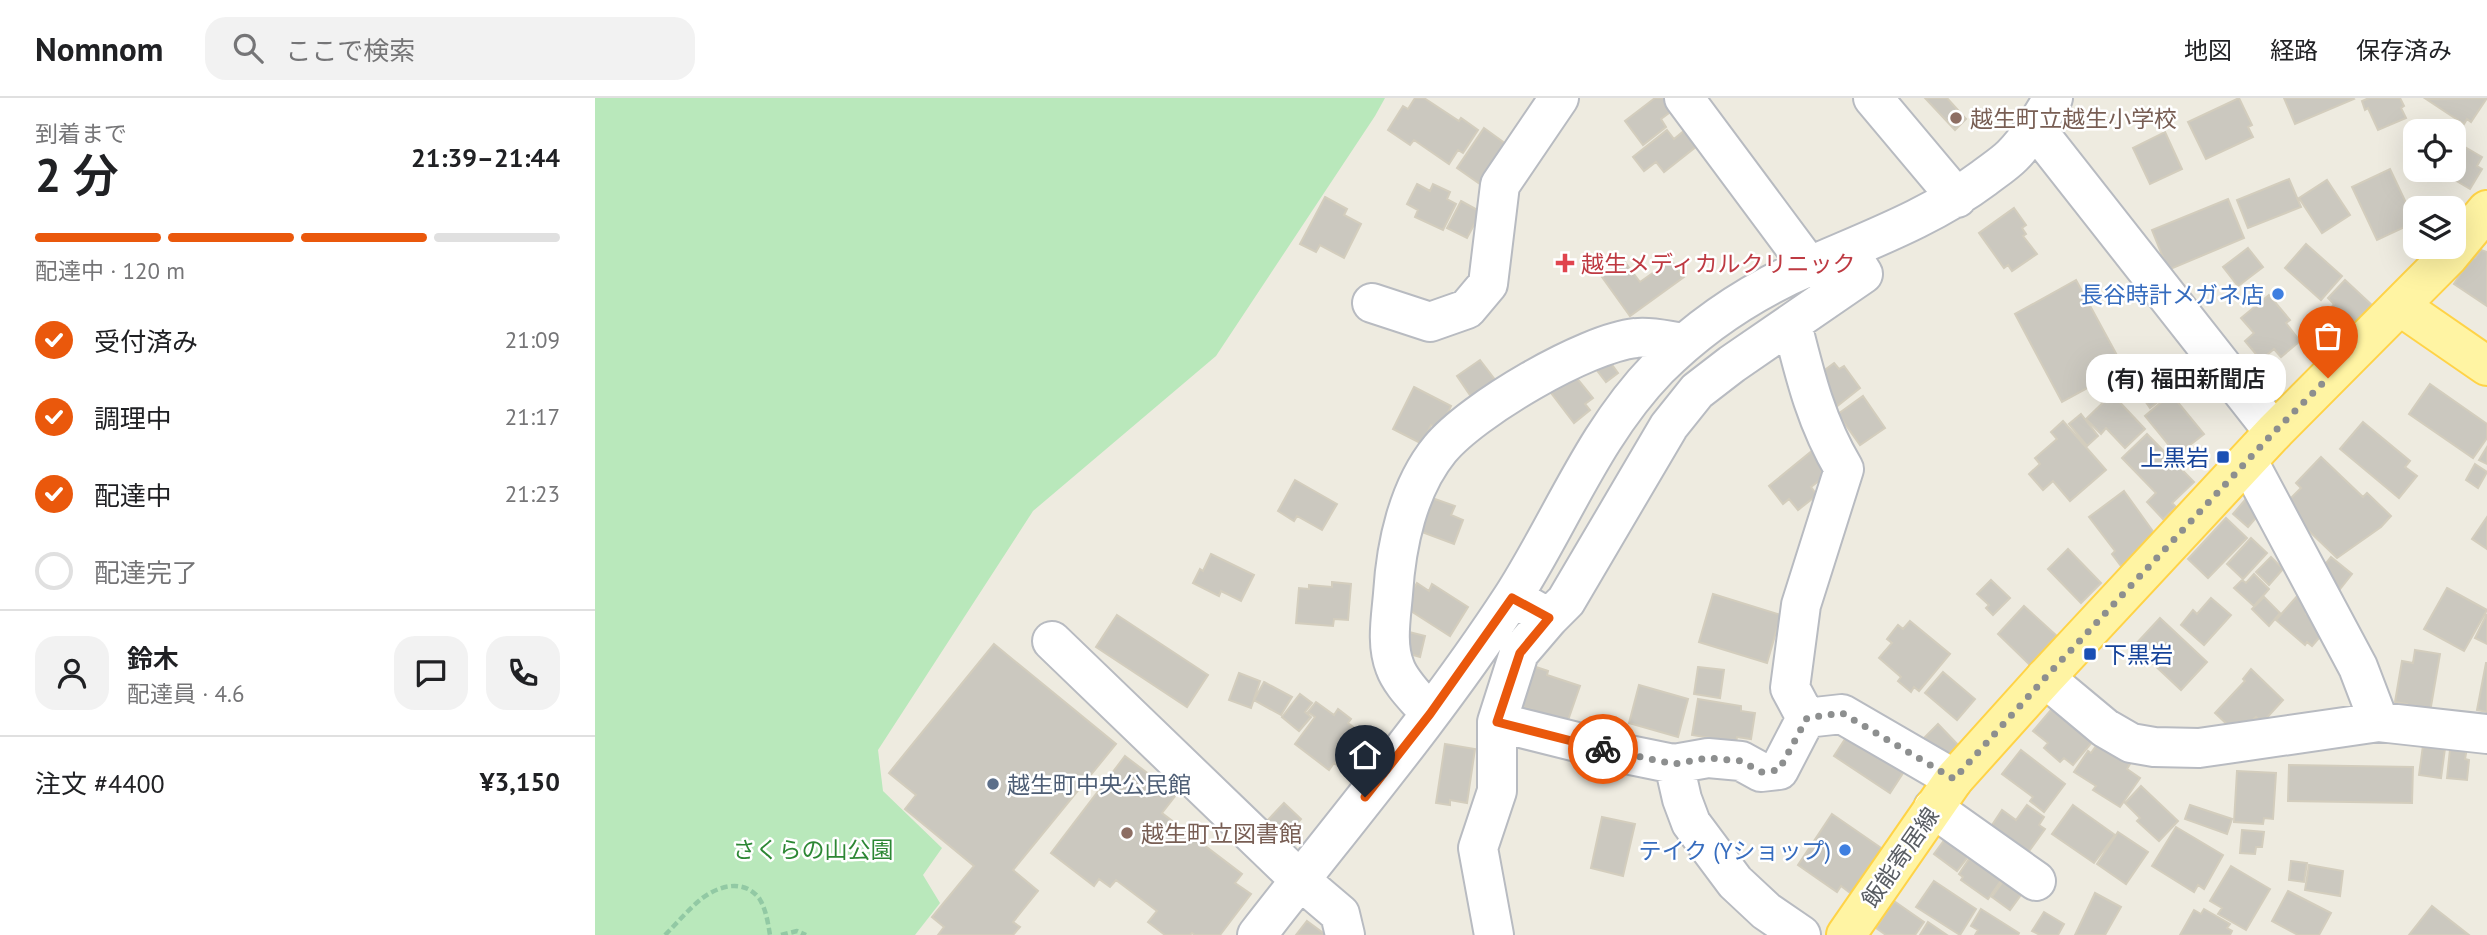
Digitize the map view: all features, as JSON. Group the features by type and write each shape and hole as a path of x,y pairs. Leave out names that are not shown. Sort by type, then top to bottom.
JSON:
{"main road":[{"name":"飯能寄居線","path":"1846,935 1944,794 2045,678 2274,432 2448,257 2487,210"},
{"path":"2400,306 2487,366"}],"street":[{"path":"1372,303 1430,322 1467,309 1488,284 1500,185 1559,98"},
{"path":"1684,98 1809,266"},
{"path":"1873,98 1957,198"},
{"path":"1257,935 1430,714 1512,598 1587,464 1625,408 1655,371 1683,343 1716,318 1759,292 1957,198 2011,157 2044,113 2274,432"},
{"path":"1494,935 1478,848 1497,791 1497,722 1520,653 1566,601 1669,426 1697,391 1863,274 1849,251"},
{"path":"1792,324 1813,404 1828,443 1844,469 1801,606 1790,688 1807,718"},
{"path":"1430,714 1396,671 1389,651 1394,571 1409,510 1423,475 1440,449 1474,417 1529,382 1590,352 1635,338 1683,343"},
{"path":"2248,461 2358,667 2379,722"},
{"path":"1512,598 1549,618"},
{"path":"1052,640 1300,880 1340,914 1345,935"},
{"path":"2045,678 2105,728 2131,743 2154,747 2199,748 2379,722 2487,734"},
{"path":"1807,718 1842,713 1944,794 2036,881"},
{"path":"1497,722 1674,764 1708,758 1741,761 1761,772 1779,770 1807,718"},
{"path":"1674,764 1691,823 1735,882 1766,911 1801,935"}],"path":[{"path":"665,935 702,898 724,886 742,886 758,897 766,914 770,935"},
{"path":"781,935 797,931 806,935"}],"green space":[{"name":"さくらの山公園","path":"595,98 1385,98 1216,356 1033,511 878,750 883,791 942,848 923,875 940,903 915,935 595,935"}],"building":[{"path":"1415,98 1424,98 1478,130 1463,153 1458,150 1449,164 1414,140 1410,145 1388,130 1403,106 1408,109"},
{"path":"1655,98 1664,98 1673,110 1661,119 1666,127 1643,145 1625,121"},
{"path":"1925,98 1947,98 1966,119 1955,130"},
{"path":"2239,98 2252,125 2248,127 2253,137 2206,159 2188,122"},
{"path":"2284,98 2353,98 2354,99 2295,124"},
{"path":"2369,98 2400,98 2406,118 2378,130 2362,101"},
{"path":"2487,98 2471,122 2467,119 2456,119 2426,99"},
{"path":"1484,128 1506,144 1480,184 1457,168"},
{"path":"1667,130 1674,139 1685,130 1697,146 1664,172 1656,162 1644,171 1633,157"},
{"path":"2165,132 2182,169 2150,184 2133,148"},
{"path":"2466,148 2482,157 2477,166 2482,169 2470,189 2458,182 2466,182"},
{"path":"2390,169 2403,196 2403,228 2377,240 2352,187"},
{"path":"2289,179 2301,207 2248,228 2237,200"},
{"path":"2327,180 2350,215 2322,233 2299,198"},
{"path":"1417,184 1430,191 1433,184 1450,192 1447,199 1456,204 1443,230 1415,217 1418,210 1407,204"},
{"path":"1325,197 1347,209 1344,215 1361,224 1344,258 1320,245 1316,252 1300,244"},
{"path":"2228,199 2244,238 2168,270 2152,230"},
{"path":"1461,201 1481,212 1467,238 1447,228"},
{"path":"2014,208 2026,225 2022,228 2026,234 2023,236 2037,254 2012,271 2008,265 2004,268 1979,233"},
{"path":"2306,244 2342,276 2321,300 2285,268"},
{"path":"2248,248 2263,267 2238,286 2223,267"},
{"path":"2481,250 2487,252 2487,306 2454,284 2472,256 2475,258"},
{"path":"1671,260 1684,277 1630,316 1602,277 1624,261 1640,282"},
{"path":"2076,280 2124,368 2062,402 2015,314"},
{"path":"2345,280 2373,306 2351,329 2330,309 2334,304 2328,298"},
{"path":"2269,295 2290,320 2286,323 2300,341 2281,357 2274,349 2261,360 2245,341 2254,333 2241,318"},
{"path":"1605,355 1618,373 1606,382 1592,364"},
{"path":"1480,360 1496,381 1472,398 1457,376"},
{"path":"1834,363 1839,369 1844,366 1860,388 1836,407 1814,378"},
{"path":"1571,371 1593,398 1585,404 1590,410 1574,423 1548,389"},
{"path":"2162,383 2169,393 2150,408 2143,398"},
{"path":"2430,384 2487,424 2487,438 2473,458 2409,414"},
{"path":"1414,387 1451,406 1440,429 1431,425 1422,444 1393,429"},
{"path":"2112,394 2145,429 2125,448 2106,428 2101,434 2086,419"},
{"path":"2171,394 2204,434 2177,455 2145,416"},
{"path":"1863,396 1885,428 1860,445 1838,414"},
{"path":"2081,414 2098,436 2087,446 2069,424"},
{"path":"2063,421 2106,470 2070,501 2053,481 2043,490 2029,474 2040,464 2035,458 2057,439 2051,432"},
{"path":"2363,422 2410,461 2405,467 2417,476 2399,498 2340,449"},
{"path":"2147,434 2194,482 2172,503 2176,507 2163,519 2147,502 2156,493 2122,458"},
{"path":"2487,447 2487,464 2479,460"},
{"path":"1813,450 1829,473 1811,487 1817,495 1798,510 1789,499 1783,504 1769,486"},
{"path":"2321,457 2363,497 2367,493 2391,516 2381,527 2337,558 2283,506 2301,488 2296,483"},
{"path":"2475,464 2487,472 2478,488 2466,480"},
{"path":"1295,480 1337,504 1322,530 1297,516 1294,521 1278,511"},
{"path":"2124,491 2157,537 2121,566 2112,554 2115,551 2089,517"},
{"path":"2251,493 2266,506 2248,527 2233,514"},
{"path":"1432,498 1455,506 1451,515 1463,520 1454,544 1419,531"},
{"path":"2487,517 2487,549 2472,539"},
{"path":"2226,518 2247,538 2208,578 2188,559"},
{"path":"2251,538 2267,553 2243,579 2227,564"},
{"path":"2068,549 2101,583 2081,603 2048,569"},
{"path":"1211,554 1254,575 1241,601 1221,591 1219,596 1193,583 1200,569 1203,571"},
{"path":"2271,557 2283,569 2269,585 2256,572"},
{"path":"2331,557 2352,574 2340,589 2319,572"},
{"path":"2254,574 2269,589 2254,606 2234,588 2242,580 2246,583"},
{"path":"1991,580 2010,598 1993,615 1986,608 1989,605 1977,594"},
{"path":"1332,582 1351,584 1348,620 1334,619 1333,626 1296,623 1299,588 1309,589 1309,585 1332,587"},
{"path":"1417,583 1429,591 1432,584 1468,607 1450,636 1403,606"},
{"path":"2447,588 2487,610 2464,651 2424,629"},
{"path":"1713,594 1781,615 1767,663 1699,642"},
{"path":"2299,594 2313,606 2306,614 2325,631 2312,646 2307,642 2305,645 2276,620"},
{"path":"2264,597 2280,613 2269,626 2252,609"},
{"path":"2211,598 2231,615 2204,645 2181,625 2193,610 2197,614"},
{"path":"2024,606 2057,636 2030,665 1998,634"},
{"path":"2487,614 2487,644 2475,638"},
{"path":"1117,615 1208,675 1187,707 1096,647"},
{"path":"2160,618 2207,662 2181,690 2134,646"},
{"path":"1910,621 1950,654 1919,691 1914,687 1911,692 1898,681 1901,677 1879,658 1892,643 1887,639 1898,625 1903,629"},
{"path":"1405,631 1425,636 1420,657 1399,651"},
{"name":"越生町中央公民館","path":"994,644 1116,744 1013,870 1038,891 1013,922 1020,927 1013,935 938,935 944,927 932,917 974,866 905,809 916,795 889,773"},
{"path":"2415,650 2440,654 2430,712 2406,708 2407,704 2395,702 2402,661 2413,663"},
{"path":"2487,663 2487,712 2477,710"},
{"path":"1533,666 1548,671 1547,675 1580,686 1566,726 1531,715 1533,710 1520,706"},
{"path":"1698,667 1724,670 1720,698 1694,694"},
{"path":"2251,669 2283,700 2262,723 2256,717 2244,729 2237,722 2231,728 2215,713 2245,681 2243,679"},
{"path":"1943,672 1975,699 1957,720 1925,693"},
{"path":"1239,673 1260,681 1251,708 1229,700"},
{"path":"1264,682 1292,697 1281,715 1254,700"},
{"path":"1639,685 1688,699 1678,737 1629,723"},
{"path":"1300,694 1312,703 1305,712 1311,717 1299,731 1282,717"},
{"path":"1698,699 1741,706 1741,711 1755,713 1751,739 1737,737 1736,742 1692,735"},
{"path":"1316,702 1334,715 1338,709 1351,719 1348,723 1372,741 1363,754 1368,757 1353,777 1334,763 1329,770 1295,744 1315,717 1308,712"},
{"path":"2056,704 2093,741 2073,765 2064,758 2060,762 2044,748 2048,743 2033,731"},
{"path":"1938,724 1961,748 1944,763 1922,740"},
{"path":"1851,730 1907,767 1890,793 1834,756"},
{"path":"2424,738 2446,741 2441,778 2419,775"},
{"path":"2451,740 2467,748 2467,780 2447,778"},
{"path":"2098,743 2130,764 2127,769 2140,778 2120,807 2093,790 2096,786 2074,772 2088,751 2091,753"},
{"path":"1445,744 1475,749 1467,803 1450,800 1450,805 1436,803"},
{"path":"2021,750 2065,784 2044,812 2030,801 2033,797 2002,774"},
{"name":"越生町立図書館","path":"1125,756 1176,795 1162,813 1242,874 1235,883 1251,894 1220,935 1165,935 1148,922 1157,911 1116,880 1110,887 1099,879 1094,886 1051,853"},
{"path":"2289,765 2413,767 2412,803 2288,801"},
{"path":"2237,771 2276,773 2273,819 2264,818 2263,824 2234,822"},
{"path":"2141,786 2178,821 2159,841 2137,821 2140,818 2125,803"},
{"path":"1284,803 1301,819 1284,838 1266,822"},
{"path":"2027,805 2044,817 2039,825 2045,829 2024,858 1990,828 2002,810 2016,820"},
{"path":"2073,805 2115,835 2094,863 2052,834"},
{"path":"2190,805 2232,819 2227,834 2185,819"},
{"path":"1832,814 1884,850 1853,895 1841,886 1837,892 1798,865"},
{"path":"1602,817 1635,824 1623,876 1591,868"},
{"path":"2176,827 2223,855 2204,889 2198,885 2194,892 2152,866"},
{"path":"2242,830 2264,832 2262,847 2256,847 2255,854 2240,853"},
{"path":"1951,831 1974,849 1957,871 1934,854"},
{"path":"2118,832 2148,852 2126,884 2097,864"},
{"path":"1979,853 2007,872 1988,899 1961,880 1963,877 1959,874 1969,859 1973,861"},
{"path":"2291,861 2307,863 2304,882 2289,880"},
{"path":"2309,865 2343,871 2340,896 2305,890"},
{"path":"2231,866 2270,889 2246,930 2218,914 2222,908 2210,901"},
{"path":"2008,874 2026,888 2010,910 1992,897"},
{"path":"1934,881 1976,909 1960,935 1916,907"},
{"path":"2288,891 2331,913 2319,935 2298,935 2272,921"},
{"path":"2095,893 2121,907 2105,935 2075,935"},
{"path":"1894,901 1924,922 1915,935 1886,935 1876,928"},
{"path":"2432,906 2469,935 2409,935"},
{"path":"1981,909 2019,933 2018,935 1975,935 1978,930 1971,926"},
{"path":"2204,909 2230,924 2227,928 2232,931 2230,935 2180,935 2194,910 2201,914"},
{"path":"2044,912 2064,924 2058,935 2040,935 2032,931"},
{"path":"1307,921 1326,935 1296,935"},
{"path":"1928,922 1947,935 1920,935"}],"way so far":[{"path":"1603,749 1674,764 1708,758 1741,761 1761,772 1779,770 1807,718 1842,713 1954,779 2274,432 2328,378"}],"place":[{"name":"越生町立越生小学校","path":"1956,118"},
{"name":"越生メディカルクリニック","path":"1565,263"},
{"name":"長谷時計メガネ店","path":"2278,294"},
{"name":"(有) 福田新聞店","path":"2328,378"},
{"name":"上黒岩","path":"2223,457"},
{"name":"下黒岩","path":"2090,654"},
{"name":"越生町中央公民館","path":"993,784"},
{"name":"越生町立図書館","path":"1127,833"},
{"name":"テイク (Yショップ)","path":"1845,850"}],"route":[{"path":"1365,797 1430,714 1512,598 1549,618 1520,653 1497,722 1603,749"}]}
